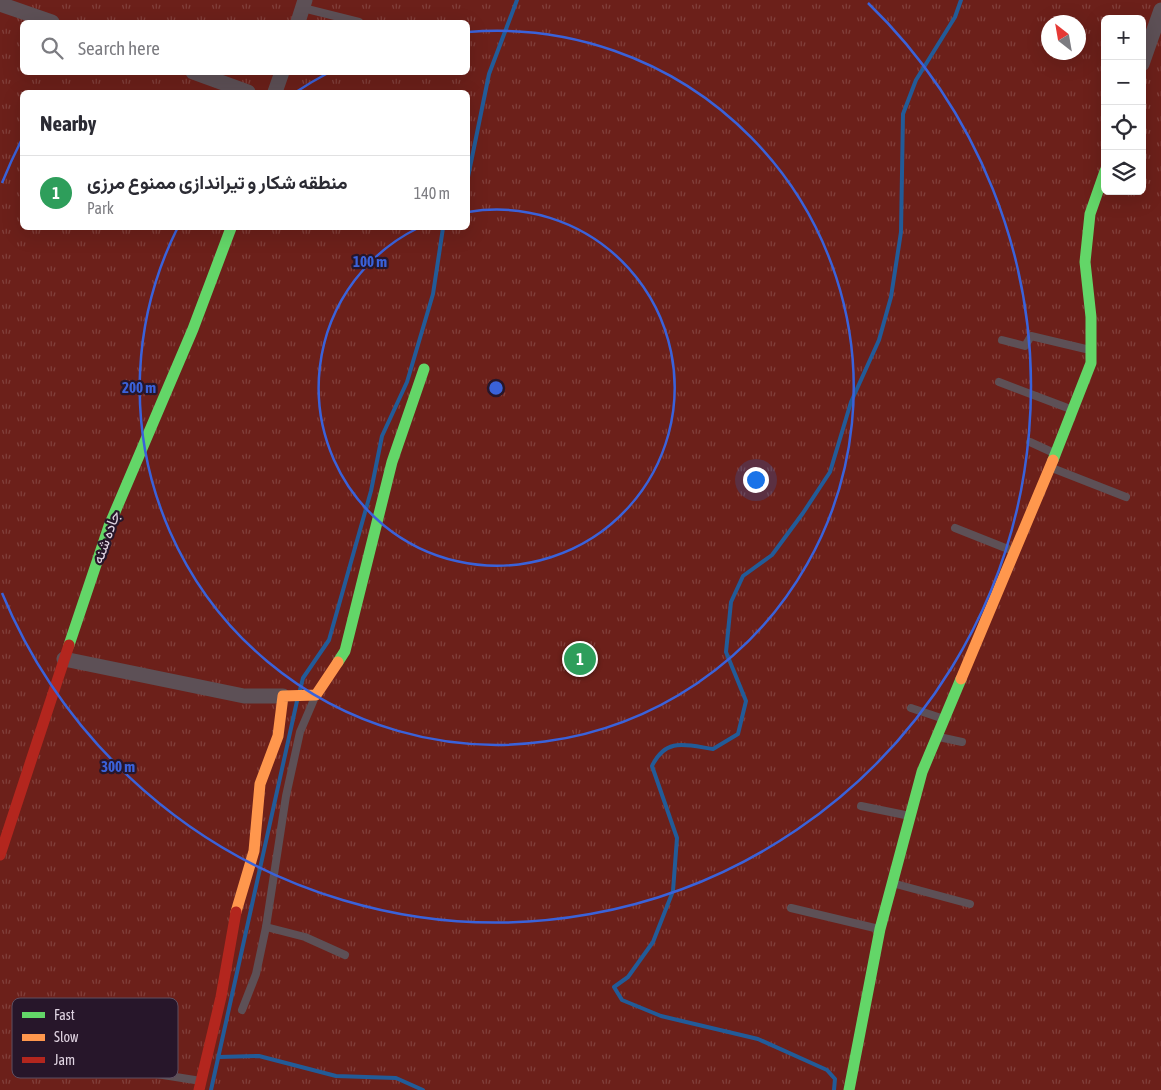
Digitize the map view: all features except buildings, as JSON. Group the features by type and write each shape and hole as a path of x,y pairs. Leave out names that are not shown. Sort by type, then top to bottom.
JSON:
{"street":[{"path":"0,4 46,20"},
{"path":"299,20 304,4"},
{"path":"1143,60 1161,10"},
{"path":"201,75 242,90"},
{"path":"276,90 281,75"},
{"path":"849,1090 880,929 922,772 1013,551 1056,454 1091,363 1091,316 1085,262 1090,214 1101,182"},
{"name":"جاده شنه","path":"0,854 108,526 193,329 231,230"},
{"path":"64,659 244,696 311,695 345,651 392,462 424,369"},
{"path":"200,1086 221,997 234,918 254,851 260,784 278,736 287,696"}],"lane":[{"path":"304,4 353,20"},
{"path":"1002,340 1025,346 1031,336 1091,350"},
{"path":"999,382 1073,410"},
{"path":"1030,442 1056,454"},
{"path":"1050,468 1126,497"},
{"path":"956,528 1013,551"},
{"path":"242,1010 256,974 266,927 288,787 300,732 311,695"},
{"path":"911,708 944,719"},
{"path":"937,736 962,742"},
{"path":"861,806 910,816"},
{"path":"892,883 970,904"},
{"path":"791,908 880,929"},
{"path":"266,927 305,937 345,955"},
{"path":"168,1078 200,1086"}],"green space":[{"path":"0,0 1161,0 1161,1090 0,1090"}],"waterway":[{"path":"470,167 489,74 517,0"},
{"path":"834,1090 835,1079 827,1070 758,1039 661,1016 622,1000 614,987 628,977 653,942 673,891 677,838 652,766 658,757 670,747 686,745 713,749 738,734 746,701 726,652 731,602 743,576 772,555 830,472 851,402 879,340 891,297 901,232 903,114 916,80 955,17 961,0"},
{"path":"300,690 303,678 329,640 371,491 382,436 407,382 433,294 443,230"},
{"path":"211,1090 297,701"},
{"path":"219,1057 259,1056 336,1076 396,1078 423,1090"}],"traffic: fast":[{"path":"1053,460 1091,363 1091,317 1085,262 1090,214 1101,182"},
{"path":"69,645 109,526 193,329 230,230"},
{"path":"338,662 345,651 392,462 424,369"},
{"path":"849,1090 880,929 922,772 961,679"}],"traffic: slow":[{"path":"961,679 1053,460"},
{"path":"236,912 254,851 260,784 278,736 283,696 316,695 338,662"}],"traffic: jam":[{"path":"0,855 69,645"},
{"path":"199,1090 221,997 236,912"}],"place":[{"name":"منطقه شکار و تیراندازی ممنوع مرزی","path":"580,659"}]}
